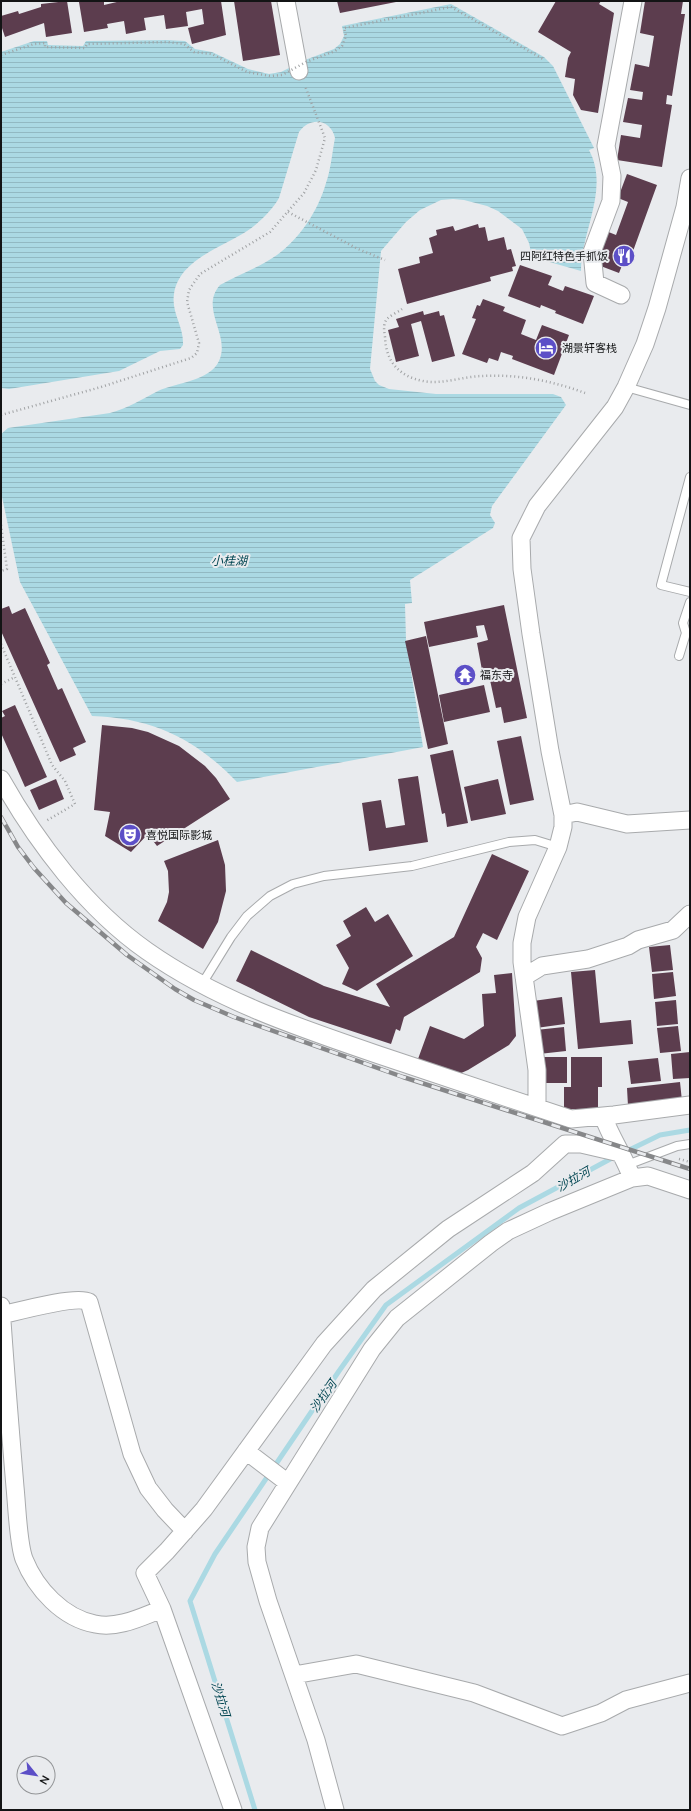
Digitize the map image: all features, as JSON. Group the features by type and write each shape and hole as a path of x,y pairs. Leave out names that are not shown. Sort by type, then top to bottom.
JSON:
{"street":[{"path":"286,1 299,71"},
{"path":"621,295 595,283 592,252 612,201 612,176 606,146 633,1"},
{"path":"537,1107 537,1070 522,962 524,930 527,917 558,847 563,827 563,815 550,750 531,634 522,569 521,538 537,506 615,407 626,387 645,344 657,308 684,207 690,178"},
{"path":"1,779 32,829 62,868 101,912 124,933 170,966 255,1011 295,1027 571,1119 606,1124 690,1105"},
{"path":"563,815 578,812 627,824 690,820"},
{"path":"524,977 542,966 588,959 628,946 638,940 673,930 690,914"},
{"path":"606,1124 627,1165"},
{"path":"233,1810 162,1610 145,1573 185,1531 250,1453 324,1344 374,1289 448,1229 533,1173 565,1144 581,1144 648,1176 690,1190"},
{"path":"335,1810 316,1740 268,1601 257,1562 256,1546 260,1528 286,1481 372,1349 397,1318 508,1231 549,1212 627,1165"},
{"path":"2,1315 70,1300 85,1300 89,1302 132,1454 148,1488 165,1510 185,1531"},
{"path":"1,1306 7,1396 19,1529 24,1558 30,1572 48,1596 59,1607 88,1622 97,1624 121,1624 162,1610"},
{"path":"250,1453 286,1481"},
{"path":"294,1675 356,1664 474,1693 562,1726 601,1713 626,1700 690,1683"}],"lane":[{"path":"626,387 690,404"},
{"path":"690,477 661,585 690,592"},
{"path":"679,656 686,633 683,623 690,602"},
{"path":"202,984 231,937 248,916 270,896 293,884 324,876 412,866 509,842 535,840 558,847"},
{"path":"627,1165 677,1146 690,1144"}],"path":[{"path":"1,55 34,44 45,43 45,47 85,48 87,44 167,42 184,44 194,52 212,54 258,75 282,75 306,62 335,51 342,46 346,36 344,28 451,7 542,59"},
{"path":"1,415 101,387 191,358 197,353 199,344 187,302 189,290 192,284 200,274 270,232 304,193 316,170 325,138 299,71"},
{"path":"288,212 302,218 358,249 385,260"},
{"path":"402,309 387,319 384,325 386,351 396,367 416,379 431,382 484,376 528,377 569,387 585,393"},
{"path":"1,525 4,534 7,569 1,571"},
{"path":"1,644 52,765 65,781 75,804 32,829"},
{"path":"1,684 15,677"}],"water":[{"name":"小桂湖","path":"451,4 544,57 553,66 594,148 589,150 595,165 597,180 596,195 582,256 581,271 532,257 529,243 522,229 498,211 487,206 464,200 441,200 420,210 406,222 381,251 370,369 375,381 379,385 389,389 436,394 553,394 561,397 566,405 492,506 490,515 495,523 493,528 410,580 412,603 405,604 406,640 423,747 237,782 206,754 172,734 154,726 135,721 92,716 20,582 1,492 1,434 8,428 117,411 165,388 200,377 214,368 219,361 222,351 214,313 214,294 220,285 277,255 301,232 313,214 323,193 329,172 335,138 329,127 320,122 314,122 304,127 299,132 279,198 270,211 250,229 204,255 184,272 178,282 174,294 174,307 183,338 183,345 180,349 160,351 119,371 9,389 1,388 1,52 34,41 47,41 48,45 83,46 86,41 185,41 195,49 212,52 248,69 269,74 281,72 305,60 334,49 340,44 344,36 342,26"}],"building":[{"path":"67,1 72,33 46,37 44,23 5,37 1,25 1,16 18,11 19,14 41,7 41,4"},
{"path":"104,1 104,5 121,1 221,1 226,35 192,44 188,28 204,24 202,9 186,12 188,26 166,29 164,15 144,18 146,30 126,34 124,21 107,24 108,28 84,32 79,2"},
{"path":"234,1 271,1 280,55 243,61"},
{"path":"337,1 396,1 396,2 340,13"},
{"path":"556,1 601,1 599,4 614,13 598,113 581,110 573,95 575,79 565,77 568,58 571,52 538,32"},
{"path":"645,1 683,1 681,14 685,14 672,96 667,95 666,104 672,105 662,167 617,160 621,135 640,138 642,125 623,122 628,98 642,100 643,92 630,90 635,64 649,67 654,36 640,33"},
{"path":"627,174 657,185 628,265 623,263 619,273 598,265 602,255 597,254 606,231 616,235 628,202 618,198"},
{"path":"478,224 479,228 485,227 488,241 504,237 507,250 511,249 516,266 512,267 513,271 490,277 491,281 407,304 398,269 420,263 419,257 433,253 429,238 437,235 436,230 453,226 455,231"},
{"path":"520,265 552,276 548,285 563,291 565,286 594,296 583,324 555,313 556,311 541,305 540,308 508,296"},
{"path":"483,299 505,307 503,311 526,320 521,334 536,340 542,325 569,335 554,375 512,359 513,356 501,352 498,361 489,358 487,363 462,354 476,319 472,318 477,305 480,306"},
{"path":"423,311 424,315 439,311 440,316 444,315 455,356 432,362 421,321 411,324 419,356 396,362 388,330 399,327 396,319"},
{"path":"504,605 527,718 504,723 501,707 496,708 490,680 484,681 477,643 488,640 484,625 476,626 478,637 429,647 424,622"},
{"path":"9,606 12,614 25,608 50,663 47,665 58,690 62,688 86,742 73,748 76,755 60,762 1,631 1,609"},
{"path":"426,636 448,744 428,749 405,641"},
{"path":"484,685 490,712 444,722 439,695"},
{"path":"15,705 47,777 25,787 1,733 1,718 5,716 2,711"},
{"path":"102,725 132,728 148,732 179,746 205,766 216,778 230,799 157,846 148,834 131,852 105,836 110,812 94,810"},
{"path":"521,736 534,800 510,805 497,741"},
{"path":"453,750 468,823 447,827 445,813 442,814 430,755"},
{"path":"418,776 428,842 369,851 362,803 381,800 386,828 405,825 398,779"},
{"path":"56,779 64,799 39,810 30,790"},
{"path":"498,779 506,814 471,821 464,787"},
{"path":"218,840 225,865 226,891 218,922 203,949 158,921 167,902 169,892 168,871 164,861"},
{"path":"492,854 529,871 497,940 483,933 476,947 482,958 480,972 404,1017 400,1031 396,1029 391,1044 309,1017 236,981 251,950 324,986 390,1007 376,984 454,937"},
{"path":"366,907 375,922 388,914 413,956 357,991 342,984 349,968 336,945 351,936 343,921"},
{"path":"670,945 673,970 652,972 649,947"},
{"path":"595,970 600,1023 631,1020 633,1044 578,1049 571,972"},
{"path":"673,972 676,996 654,999 652,974"},
{"path":"512,973 516,1036 509,1045 459,1074 418,1059 430,1026 464,1039 484,1026 482,994 496,993 494,975"},
{"path":"562,997 565,1024 536,1028 533,1001"},
{"path":"676,1000 678,1024 657,1026 655,1002"},
{"path":"678,1026 681,1051 660,1053 657,1028"},
{"path":"564,1027 566,1051 539,1054 536,1030"},
{"path":"690,1052 690,1078 673,1079 671,1054"},
{"path":"540,1057 567,1057 567,1083 540,1083"},
{"path":"571,1057 602,1057 602,1087 598,1087 598,1109 564,1109 564,1087 571,1087"},
{"path":"658,1058 661,1081 631,1084 628,1061"},
{"path":"680,1082 682,1101 628,1106 627,1088"}],"waterway":[{"name":"沙拉河","path":"623,1153 660,1135 690,1130"},
{"name":"沙拉河","path":"255,1810 190,1601 215,1554 339,1371 386,1305 519,1208 614,1157"}],"railway":[{"path":"1,817 18,847 34,868 66,903 127,955 175,989 194,1000 234,1017 403,1077 690,1169"}],"place":[{"name":"四阿红特色手抓饭","path":"624,256"},
{"name":"湖景轩客栈","path":"546,348"},
{"name":"福东寺","path":"465,675"},
{"name":"喜悦国际影城","path":"130,835"}]}
